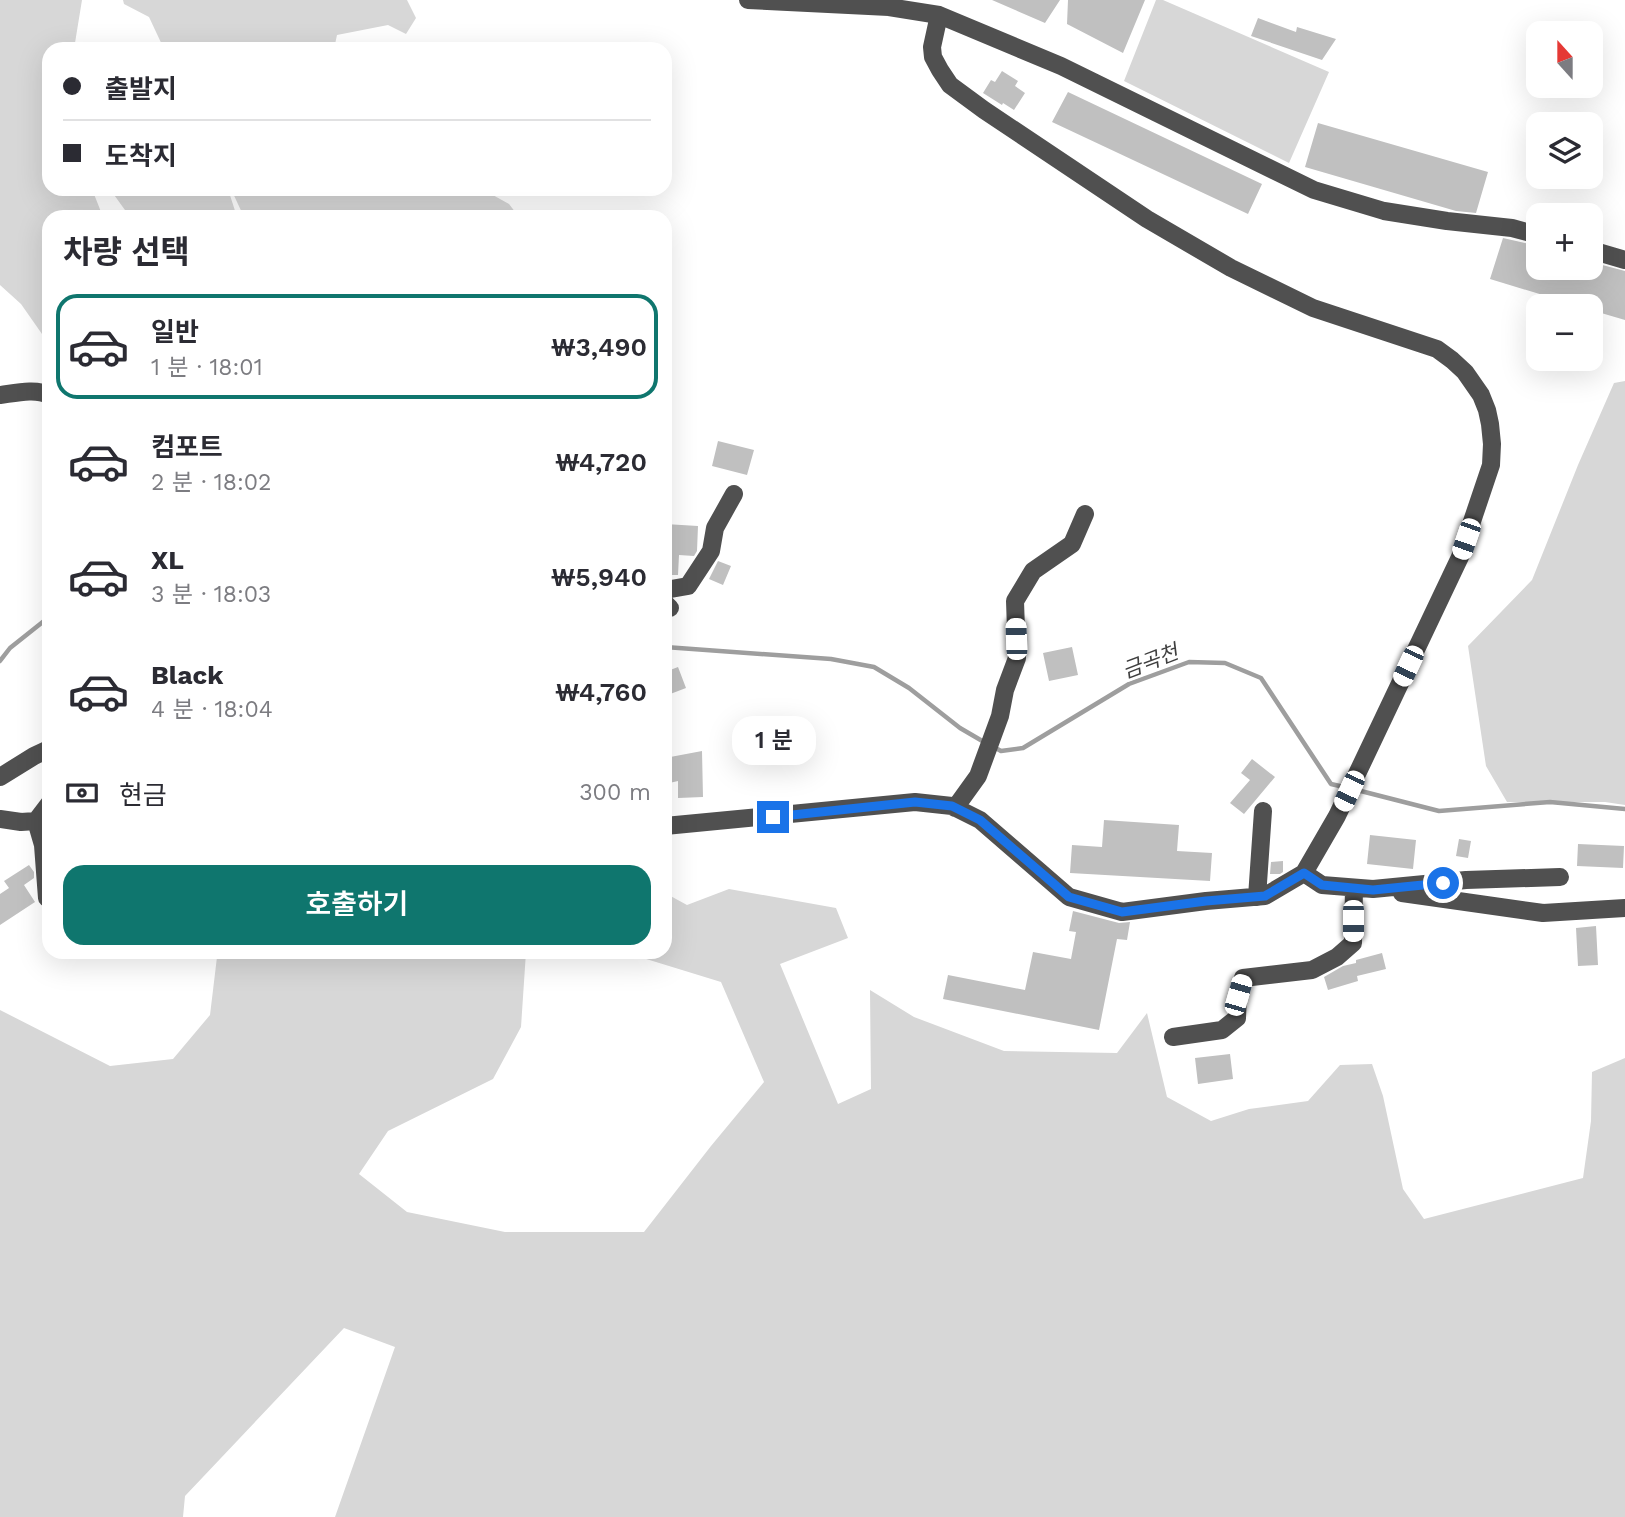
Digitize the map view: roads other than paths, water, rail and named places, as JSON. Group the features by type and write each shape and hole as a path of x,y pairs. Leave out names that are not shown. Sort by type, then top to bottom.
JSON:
{"street":[{"path":"748,0 889,7 939,15 1060,66 1314,190 1384,211 1526,232"},
{"path":"672,826 915,802 952,806 980,820 1069,897 1122,912 1265,896 1304,873 1337,816 1460,557 1491,465 1492,444 1487,410 1481,395 1465,372 1452,360 1437,349 1313,308 1231,268 1147,219 984,110 950,85 933,57 939,15"},
{"path":"933,45 945,29 959,24"},
{"path":"1603,254 1625,260"},
{"path":"0,396 42,392"},
{"path":"672,589 688,586 701,569 711,551 716,528 734,494"},
{"path":"955,808 978,776 1000,716 1005,690 1017,657 1015,601 1033,571 1072,544 1085,514"},
{"path":"0,777 42,752"},
{"path":"1257,897 1262,811"},
{"path":"0,819 36,821 42,813"},
{"path":"36,821 42,842"},
{"path":"1304,873 1322,885 1543,913 1625,908"},
{"path":"1373,890 1466,880 1560,877"},
{"path":"1173,1037 1222,1030 1237,1018 1238,995 1243,978 1312,970 1337,957 1353,943 1354,888"}],"waterway":[{"name":"금곡천","path":"0,661 10,648 42,623"},
{"name":"금곡천","path":"672,648 831,659 874,667 909,688 960,728 984,742"},
{"name":"금곡천","path":"992,746 1001,751 1023,748 1129,684 1189,662 1225,663 1261,678 1331,784 1344,787"},
{"name":"금곡천","path":"1353,789 1439,811 1550,802 1625,809"}]}
